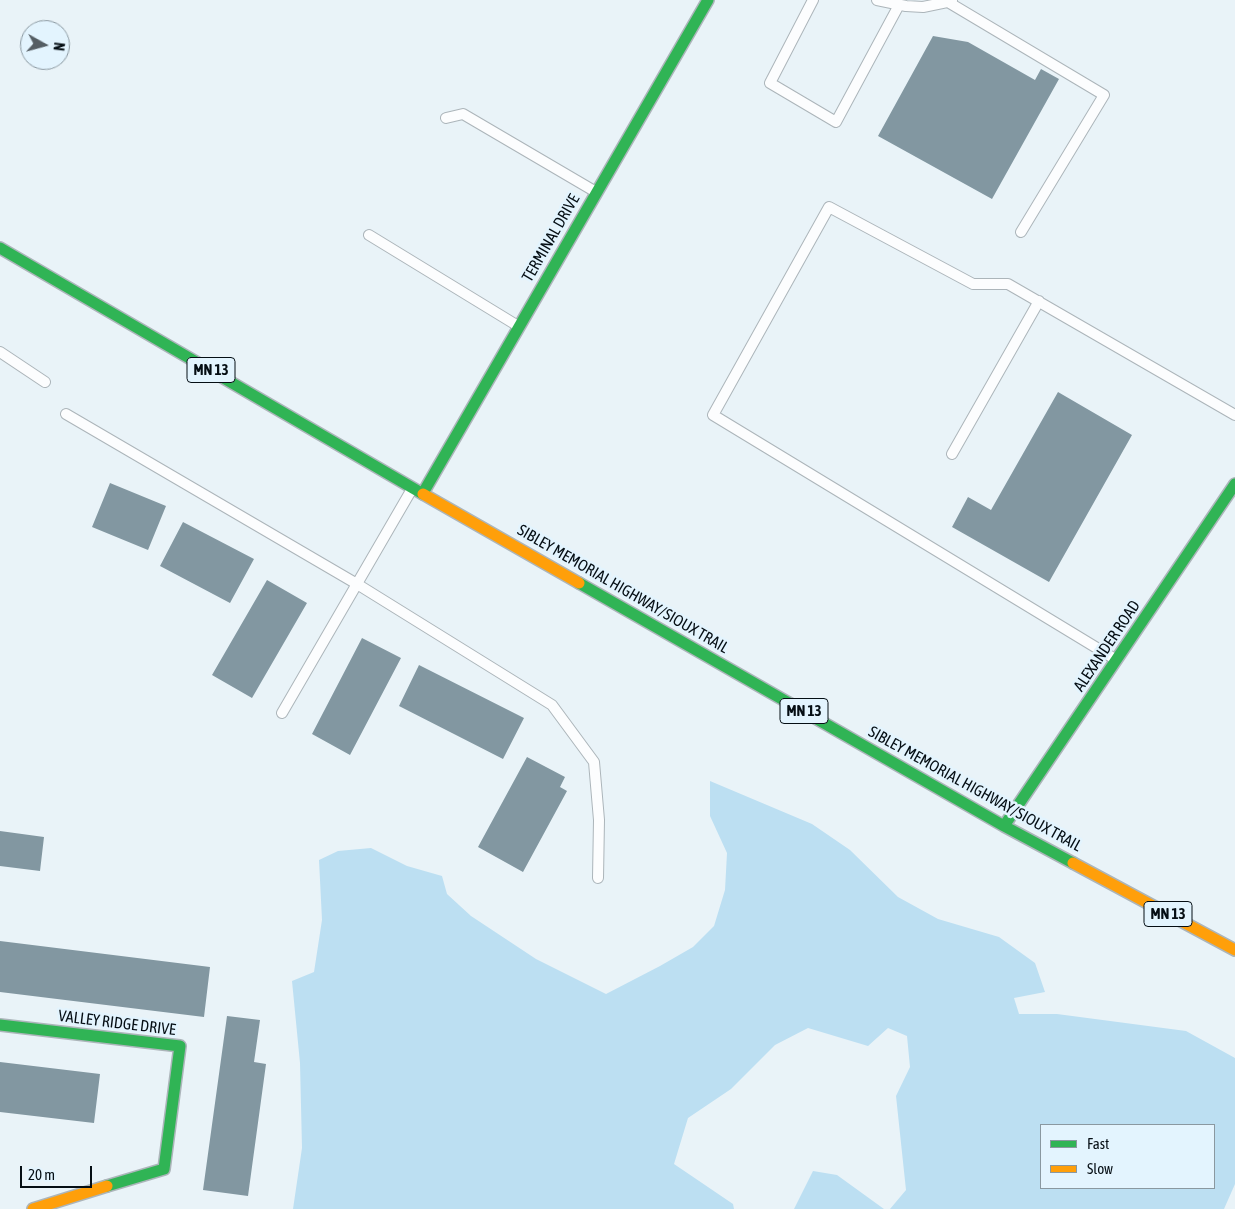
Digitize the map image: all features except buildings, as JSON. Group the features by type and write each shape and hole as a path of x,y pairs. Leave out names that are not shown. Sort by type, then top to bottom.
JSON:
{"main road":[{"name":"TERMINAL DRIVE","path":"418,490 519,327 708,0"},
{"name":"SIBLEY MEMORIAL HIGHWAY/SIOUX TRAIL","path":"0,248 1004,826 1235,950"},
{"name":"ALEXANDER ROAD","path":"1004,826 1235,484"},
{"name":"VALLEY RIDGE DRIVE","path":"0,1025 180,1046 164,1169 33,1209"}],"lane":[{"path":"813,0 770,83 836,122 899,5"},
{"path":"877,0 899,5 923,7 951,1 1104,94 1021,232"},
{"path":"446,118 463,114 597,192"},
{"path":"1117,660 713,415 828,207 972,284 1008,284 1235,414"},
{"path":"369,235 519,327"},
{"path":"952,454 1039,302"},
{"path":"0,352 45,382"},
{"path":"66,414 357,584 552,705 594,762 599,820 598,878"},
{"path":"282,713 357,584 418,490"}],"shaded area":[{"path":"710,781 812,824 850,850 898,897 938,919 999,937 1035,963 1045,992 1014,998 1019,1014 1057,1014 1186,1031 1235,1058 1235,1184 1224,1209 890,1209 906,1190 896,1096 910,1067 907,1036 888,1028 868,1046 808,1028 775,1045 731,1089 688,1118 674,1164 733,1204 734,1209 293,1209 302,1148 300,1063 292,981 314,972 322,920 319,860 338,851 371,848 407,866 442,876 447,894 471,916 536,959 606,994 693,947 714,926 725,890 727,853 710,816"},
{"path":"813,1171 837,1175 884,1209 794,1209"}],"traffic: fast":[{"path":"423,493 708,0"},
{"path":"0,248 423,494"},
{"path":"1004,826 1235,484"},
{"path":"579,583 1004,826 1073,863"},
{"path":"0,1025 180,1046 164,1169 107,1186"}],"traffic: slow":[{"path":"423,494 579,583"},
{"path":"1073,863 1235,950"},
{"path":"33,1209 107,1186"}]}
